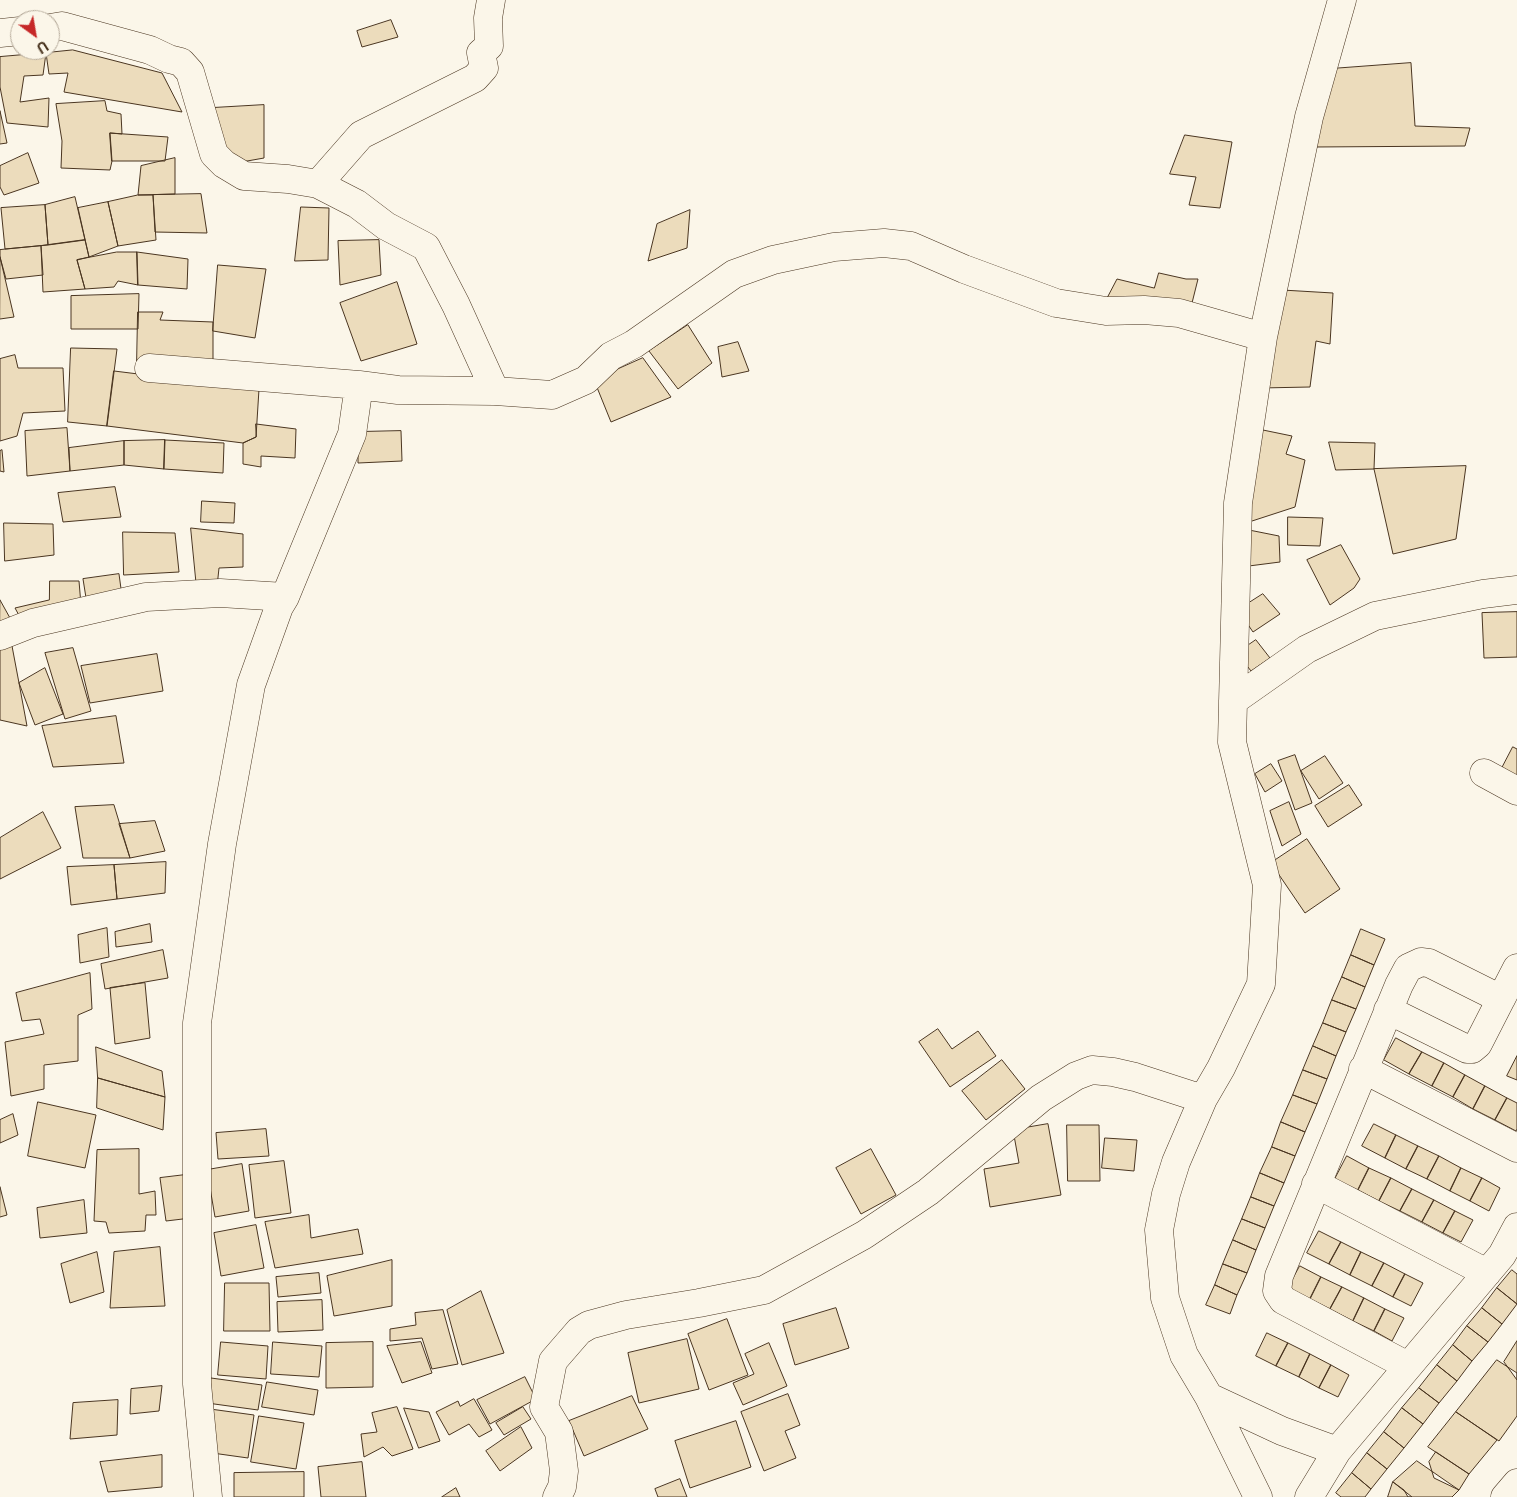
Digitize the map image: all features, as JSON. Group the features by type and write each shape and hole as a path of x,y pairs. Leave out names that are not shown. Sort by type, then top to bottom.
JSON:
{"street":[{"path":"318,184 360,136 474,78 484,68 481,53 488,46 488,18 491,0"},
{"path":"1258,1497 1209,1397 1184,1355 1165,1298 1159,1230 1166,1194 1176,1162 1203,1099 1221,1068 1261,984 1267,885 1232,742 1238,503 1263,337 1309,118 1342,0"},
{"path":"60,26 150,50 169,59 181,62 190,72 214,154 224,164 244,176 288,179 318,184 357,204 386,226 426,247 456,305 495,391"},
{"path":"149,368 359,385 398,390 495,391 552,395 586,380 610,356 634,344 734,274 773,260 834,247 884,243 911,246 964,269 1056,303 1106,311 1144,310 1178,314 1263,337"},
{"path":"208,1497 198,1384 197,1022 222,844 252,685 279,607 285,597 352,434 359,385"},
{"path":"1233,701 1307,649 1375,616 1484,594 1517,590"},
{"path":"0,636 33,623 146,597 220,593 285,597"},
{"path":"1484,774 1517,791"},
{"path":"1408,1366 1283,1300 1277,1291 1279,1276 1363,1069 1408,968 1421,962 1429,962 1501,999"},
{"path":"1388,1010 1467,1049 1472,1049 1478,1044 1517,968"},
{"path":"1363,1069 1517,1148"},
{"path":"558,1497 562,1487 564,1471 559,1432 544,1407 553,1361 578,1330 588,1325 626,1315 764,1290 864,1235 920,1197 1041,1098 1076,1076 1092,1070 1135,1077 1203,1099"},
{"path":"1316,1184 1487,1273"},
{"path":"1309,1497 1337,1451 1502,1255 1517,1226"},
{"path":"1209,1397 1282,1432 1337,1451"},
{"path":"1505,1497 1517,1483"}],"building":[{"path":"391,20 398,37 362,47 357,31"},
{"path":"73,50 162,73 182,112 64,92 68,73 49,74 47,60 60,60 60,51"},
{"path":"10,56 10,60 45,60 43,75 24,76 20,102 49,98 48,127 7,123 0,87 0,57"},
{"path":"1411,63 1415,126 1470,128 1465,146 1313,147 1330,69"},
{"path":"105,101 107,111 121,114 122,134 110,133 112,161 110,170 61,168 62,141 56,104"},
{"path":"264,105 264,158 236,163 219,150 212,108"},
{"path":"0,111 7,143 0,144"},
{"path":"110,133 168,137 165,161 112,161"},
{"path":"1185,135 1232,142 1220,208 1189,205 1196,177 1170,174"},
{"path":"28,153 39,183 4,195 0,187 0,166"},
{"path":"175,158 175,194 138,195 141,166"},
{"path":"201,194 207,233 155,232 153,195"},
{"path":"138,195 153,195 156,240 118,246 108,202"},
{"path":"75,197 85,240 48,245 45,205"},
{"path":"108,202 118,246 89,257 78,208"},
{"path":"45,205 48,245 5,249 1,208"},
{"path":"301,207 329,208 328,260 295,261"},
{"path":"690,210 687,248 648,261 657,224"},
{"path":"85,240 89,257 77,260 85,289 43,292 41,246"},
{"path":"379,240 381,275 340,285 338,241"},
{"path":"41,246 43,275 6,279 0,250"},
{"path":"117,252 137,252 138,285 118,281 114,287 85,289 77,260"},
{"path":"137,252 188,259 187,289 138,285"},
{"path":"0,257 14,317 0,319"},
{"path":"218,265 266,269 255,338 213,331"},
{"path":"1159,273 1186,279 1198,279 1190,311 1106,300 1117,279 1154,288"},
{"path":"397,282 417,344 361,361 340,303"},
{"path":"1282,290 1333,293 1330,344 1316,341 1310,387 1261,388"},
{"path":"139,294 138,329 71,329 71,296"},
{"path":"138,312 163,312 160,320 213,322 213,366 137,363"},
{"path":"688,325 712,363 678,389 649,351"},
{"path":"738,342 749,371 722,377 718,347"},
{"path":"71,348 117,349 107,426 68,422"},
{"path":"15,355 18,368 63,368 65,411 23,413 17,436 0,441 0,359"},
{"path":"643,358 671,397 611,422 594,380"},
{"path":"114,371 259,389 256,437 243,443 107,426"},
{"path":"256,424 296,429 295,458 261,456 261,467 243,464 243,443 256,437"},
{"path":"67,428 70,471 27,476 25,431"},
{"path":"1258,429 1292,436 1286,454 1305,460 1295,507 1249,522"},
{"path":"401,431 402,461 358,463 358,432"},
{"path":"165,440 224,443 223,473 164,469"},
{"path":"165,440 164,469 124,465 124,441"},
{"path":"124,441 124,465 70,471 69,448"},
{"path":"1329,442 1375,443 1374,469 1336,470"},
{"path":"2,450 4,472 0,471 0,451"},
{"path":"1466,466 1456,539 1393,554 1374,469"},
{"path":"115,487 121,517 63,522 58,493"},
{"path":"202,501 235,503 234,523 201,522"},
{"path":"1288,517 1323,518 1320,546 1288,545"},
{"path":"4,523 53,524 54,555 5,561"},
{"path":"191,528 243,534 243,567 219,568 217,587 197,589"},
{"path":"1244,529 1279,536 1280,562 1241,567"},
{"path":"123,532 175,533 179,572 124,575"},
{"path":"1341,545 1360,579 1354,588 1330,605 1307,560"},
{"path":"119,574 122,596 87,604 83,579"},
{"path":"50,581 79,581 81,605 21,619 15,608 49,600"},
{"path":"1263,594 1280,614 1253,632 1238,610"},
{"path":"0,600 10,618 0,622"},
{"path":"1517,612 1517,657 1484,658 1482,613"},
{"path":"1256,640 1270,658 1251,671 1237,653"},
{"path":"12,646 27,726 0,720 0,648"},
{"path":"73,648 91,711 65,719 45,653"},
{"path":"157,654 163,691 90,703 81,666"},
{"path":"45,668 63,714 35,725 19,683"},
{"path":"116,716 124,763 53,767 42,726"},
{"path":"1513,747 1517,749 1517,778 1501,770"},
{"path":"1295,755 1312,803 1295,810 1278,761"},
{"path":"1325,756 1343,783 1319,799 1301,771"},
{"path":"1271,764 1282,781 1265,792 1255,774"},
{"path":"1349,785 1362,805 1328,827 1315,806"},
{"path":"1289,802 1301,834 1282,846 1270,811"},
{"path":"114,805 130,858 83,858 75,807"},
{"path":"43,812 61,848 0,879 0,838"},
{"path":"155,821 165,851 130,858 119,824"},
{"path":"1307,839 1340,889 1305,913 1271,863"},
{"path":"166,862 165,893 117,899 114,865"},
{"path":"114,865 117,899 71,905 67,867"},
{"path":"150,924 152,942 116,947 115,932"},
{"path":"107,928 109,957 80,963 78,935"},
{"path":"1361,929 1385,939 1374,965 1351,955"},
{"path":"163,950 168,978 105,989 101,964"},
{"path":"1351,955 1374,965 1365,987 1342,977"},
{"path":"90,973 92,1009 78,1015 78,1061 44,1065 44,1089 11,1096 5,1042 44,1034 40,1019 22,1021 16,993"},
{"path":"1342,977 1365,987 1356,1009 1332,1000"},
{"path":"145,983 150,1038 115,1044 110,988"},
{"path":"1332,1000 1356,1009 1346,1032 1323,1023"},
{"path":"1323,1023 1346,1032 1336,1056 1313,1046"},
{"path":"938,1029 952,1049 978,1031 996,1056 950,1087 919,1042"},
{"path":"1396,1038 1422,1052 1409,1074 1384,1060"},
{"path":"1313,1046 1336,1056 1327,1079 1303,1070"},
{"path":"96,1047 162,1071 165,1097 98,1078"},
{"path":"1422,1052 1444,1063 1432,1086 1409,1074"},
{"path":"1517,1056 1517,1080 1507,1076"},
{"path":"1002,1060 1025,1089 986,1120 962,1091"},
{"path":"1444,1063 1465,1075 1453,1097 1432,1086"},
{"path":"1303,1070 1327,1079 1317,1104 1293,1095"},
{"path":"1465,1075 1485,1086 1473,1109 1453,1097"},
{"path":"98,1078 165,1097 163,1130 97,1108"},
{"path":"1485,1086 1507,1098 1495,1120 1473,1109"},
{"path":"1293,1095 1317,1104 1305,1132 1281,1122"},
{"path":"1507,1098 1517,1103 1516,1131 1495,1120"},
{"path":"38,1102 96,1115 85,1168 28,1156"},
{"path":"13,1114 18,1135 0,1143 0,1120"},
{"path":"1281,1122 1305,1132 1295,1156 1272,1147"},
{"path":"1048,1124 1061,1195 990,1207 984,1169 1019,1163 1013,1130"},
{"path":"1374,1124 1396,1135 1385,1158 1362,1146"},
{"path":"1067,1125 1099,1125 1100,1181 1068,1181"},
{"path":"266,1129 269,1156 218,1159 216,1133"},
{"path":"1396,1135 1418,1146 1406,1169 1385,1158"},
{"path":"1105,1138 1137,1140 1134,1171 1102,1168"},
{"path":"1418,1146 1439,1156 1427,1179 1406,1169"},
{"path":"1272,1147 1295,1156 1284,1183 1260,1173"},
{"path":"139,1149 139,1194 155,1191 156,1215 146,1215 145,1231 109,1233 106,1222 94,1221 97,1150"},
{"path":"871,1149 896,1195 861,1214 836,1168"},
{"path":"1347,1156 1369,1168 1358,1190 1335,1179"},
{"path":"1439,1156 1461,1168 1450,1191 1427,1179"},
{"path":"284,1161 291,1213 255,1218 249,1165"},
{"path":"242,1164 249,1211 215,1217 207,1170"},
{"path":"1369,1168 1391,1178 1379,1201 1358,1190"},
{"path":"1461,1168 1482,1178 1470,1201 1450,1191"},
{"path":"1260,1173 1284,1183 1274,1206 1251,1197"},
{"path":"185,1175 191,1218 166,1221 160,1178"},
{"path":"1391,1178 1412,1189 1400,1211 1379,1201"},
{"path":"1482,1178 1500,1188 1489,1211 1470,1201"},
{"path":"0,1187 7,1215 0,1217"},
{"path":"1412,1189 1434,1200 1422,1222 1400,1211"},
{"path":"1251,1197 1274,1206 1265,1228 1242,1219"},
{"path":"84,1200 87,1233 40,1238 37,1208"},
{"path":"1434,1200 1455,1211 1443,1233 1422,1222"},
{"path":"1455,1211 1473,1220 1461,1242 1443,1233"},
{"path":"309,1215 311,1238 358,1229 363,1254 275,1268 265,1222"},
{"path":"1242,1219 1265,1228 1256,1250 1233,1240"},
{"path":"256,1225 264,1268 221,1276 214,1233"},
{"path":"1319,1231 1341,1242 1329,1264 1307,1253"},
{"path":"1233,1240 1256,1250 1247,1273 1223,1264"},
{"path":"1341,1242 1361,1252 1350,1275 1329,1264"},
{"path":"160,1247 165,1306 110,1308 114,1252"},
{"path":"97,1252 104,1292 70,1303 61,1264"},
{"path":"1361,1252 1384,1263 1372,1286 1350,1275"},
{"path":"392,1260 392,1306 334,1316 327,1276"},
{"path":"1384,1263 1405,1274 1393,1297 1372,1286"},
{"path":"1223,1264 1247,1273 1237,1295 1215,1285"},
{"path":"1300,1266 1321,1277 1310,1299 1288,1288"},
{"path":"1512,1270 1517,1274 1517,1304 1497,1288"},
{"path":"319,1273 321,1293 278,1297 276,1277"},
{"path":"1405,1274 1423,1283 1411,1306 1393,1297"},
{"path":"1321,1277 1342,1287 1330,1309 1310,1299"},
{"path":"225,1283 269,1283 270,1331 224,1331"},
{"path":"1215,1285 1237,1295 1230,1314 1206,1305"},
{"path":"1342,1287 1364,1298 1353,1321 1330,1309"},
{"path":"1497,1288 1517,1304 1502,1324 1482,1308"},
{"path":"481,1291 504,1353 462,1365 447,1310"},
{"path":"1364,1298 1385,1309 1374,1331 1353,1321"},
{"path":"322,1300 323,1330 278,1332 277,1302"},
{"path":"836,1308 849,1348 795,1365 783,1324"},
{"path":"1482,1308 1502,1324 1488,1342 1467,1326"},
{"path":"1385,1309 1404,1318 1392,1341 1374,1331"},
{"path":"443,1310 458,1364 432,1369 422,1338 390,1341 390,1329 416,1325 415,1313"},
{"path":"727,1319 748,1375 709,1390 688,1334"},
{"path":"1467,1326 1488,1342 1472,1361 1453,1345"},
{"path":"1267,1333 1288,1343 1276,1366 1256,1356"},
{"path":"687,1339 699,1389 639,1403 628,1353"},
{"path":"1517,1341 1517,1380 1504,1362"},
{"path":"221,1342 268,1346 266,1379 218,1375"},
{"path":"273,1342 322,1346 319,1377 271,1374"},
{"path":"373,1342 373,1387 326,1388 326,1343"},
{"path":"421,1342 432,1373 402,1383 387,1346"},
{"path":"769,1343 787,1386 743,1405 733,1383 754,1374 745,1354"},
{"path":"1288,1343 1310,1354 1299,1377 1276,1366"},
{"path":"1453,1345 1472,1361 1457,1381 1437,1365"},
{"path":"1310,1354 1331,1365 1319,1388 1299,1377"},
{"path":"1497,1360 1517,1373 1517,1416 1499,1441 1456,1412"},
{"path":"1331,1365 1349,1375 1338,1397 1319,1388"},
{"path":"1437,1365 1457,1381 1439,1403 1419,1388"},
{"path":"525,1377 536,1399 490,1424 477,1400"},
{"path":"211,1378 262,1385 258,1410 207,1403"},
{"path":"267,1382 318,1390 314,1415 262,1407"},
{"path":"162,1386 159,1411 130,1414 131,1389"},
{"path":"1419,1388 1439,1403 1423,1424 1402,1408"},
{"path":"788,1394 800,1425 785,1431 796,1458 764,1471 741,1412"},
{"path":"632,1396 648,1429 584,1456 569,1421"},
{"path":"474,1399 492,1430 479,1437 469,1424 449,1435 436,1412 458,1401 460,1406"},
{"path":"118,1400 117,1435 70,1439 73,1403"},
{"path":"397,1407 413,1449 392,1456 383,1447 364,1457 361,1434 377,1432 372,1413"},
{"path":"523,1407 531,1419 504,1435 496,1423"},
{"path":"404,1408 429,1412 440,1441 419,1448"},
{"path":"1402,1408 1423,1424 1404,1448 1384,1432"},
{"path":"210,1409 254,1415 248,1458 205,1452"},
{"path":"1456,1412 1497,1440 1469,1474 1428,1447"},
{"path":"259,1416 304,1423 296,1469 251,1462"},
{"path":"736,1421 751,1467 690,1488 675,1441"},
{"path":"521,1427 532,1448 500,1471 486,1451"},
{"path":"1384,1432 1404,1448 1387,1469 1367,1453"},
{"path":"1436,1452 1469,1474 1459,1490 1434,1478 1429,1462"},
{"path":"1367,1453 1387,1469 1371,1489 1352,1473"},
{"path":"162,1455 162,1487 108,1492 100,1462"},
{"path":"1417,1461 1459,1490 1452,1497 1408,1497 1404,1490 1393,1482"},
{"path":"362,1462 366,1497 321,1497 318,1467"},
{"path":"304,1472 304,1497 234,1497 234,1473"},
{"path":"1352,1473 1371,1489 1365,1497 1341,1497 1336,1493"},
{"path":"680,1479 687,1497 658,1497 655,1489"},
{"path":"1393,1482 1412,1497 1388,1497"},
{"path":"456,1488 460,1497 442,1497"}]}
